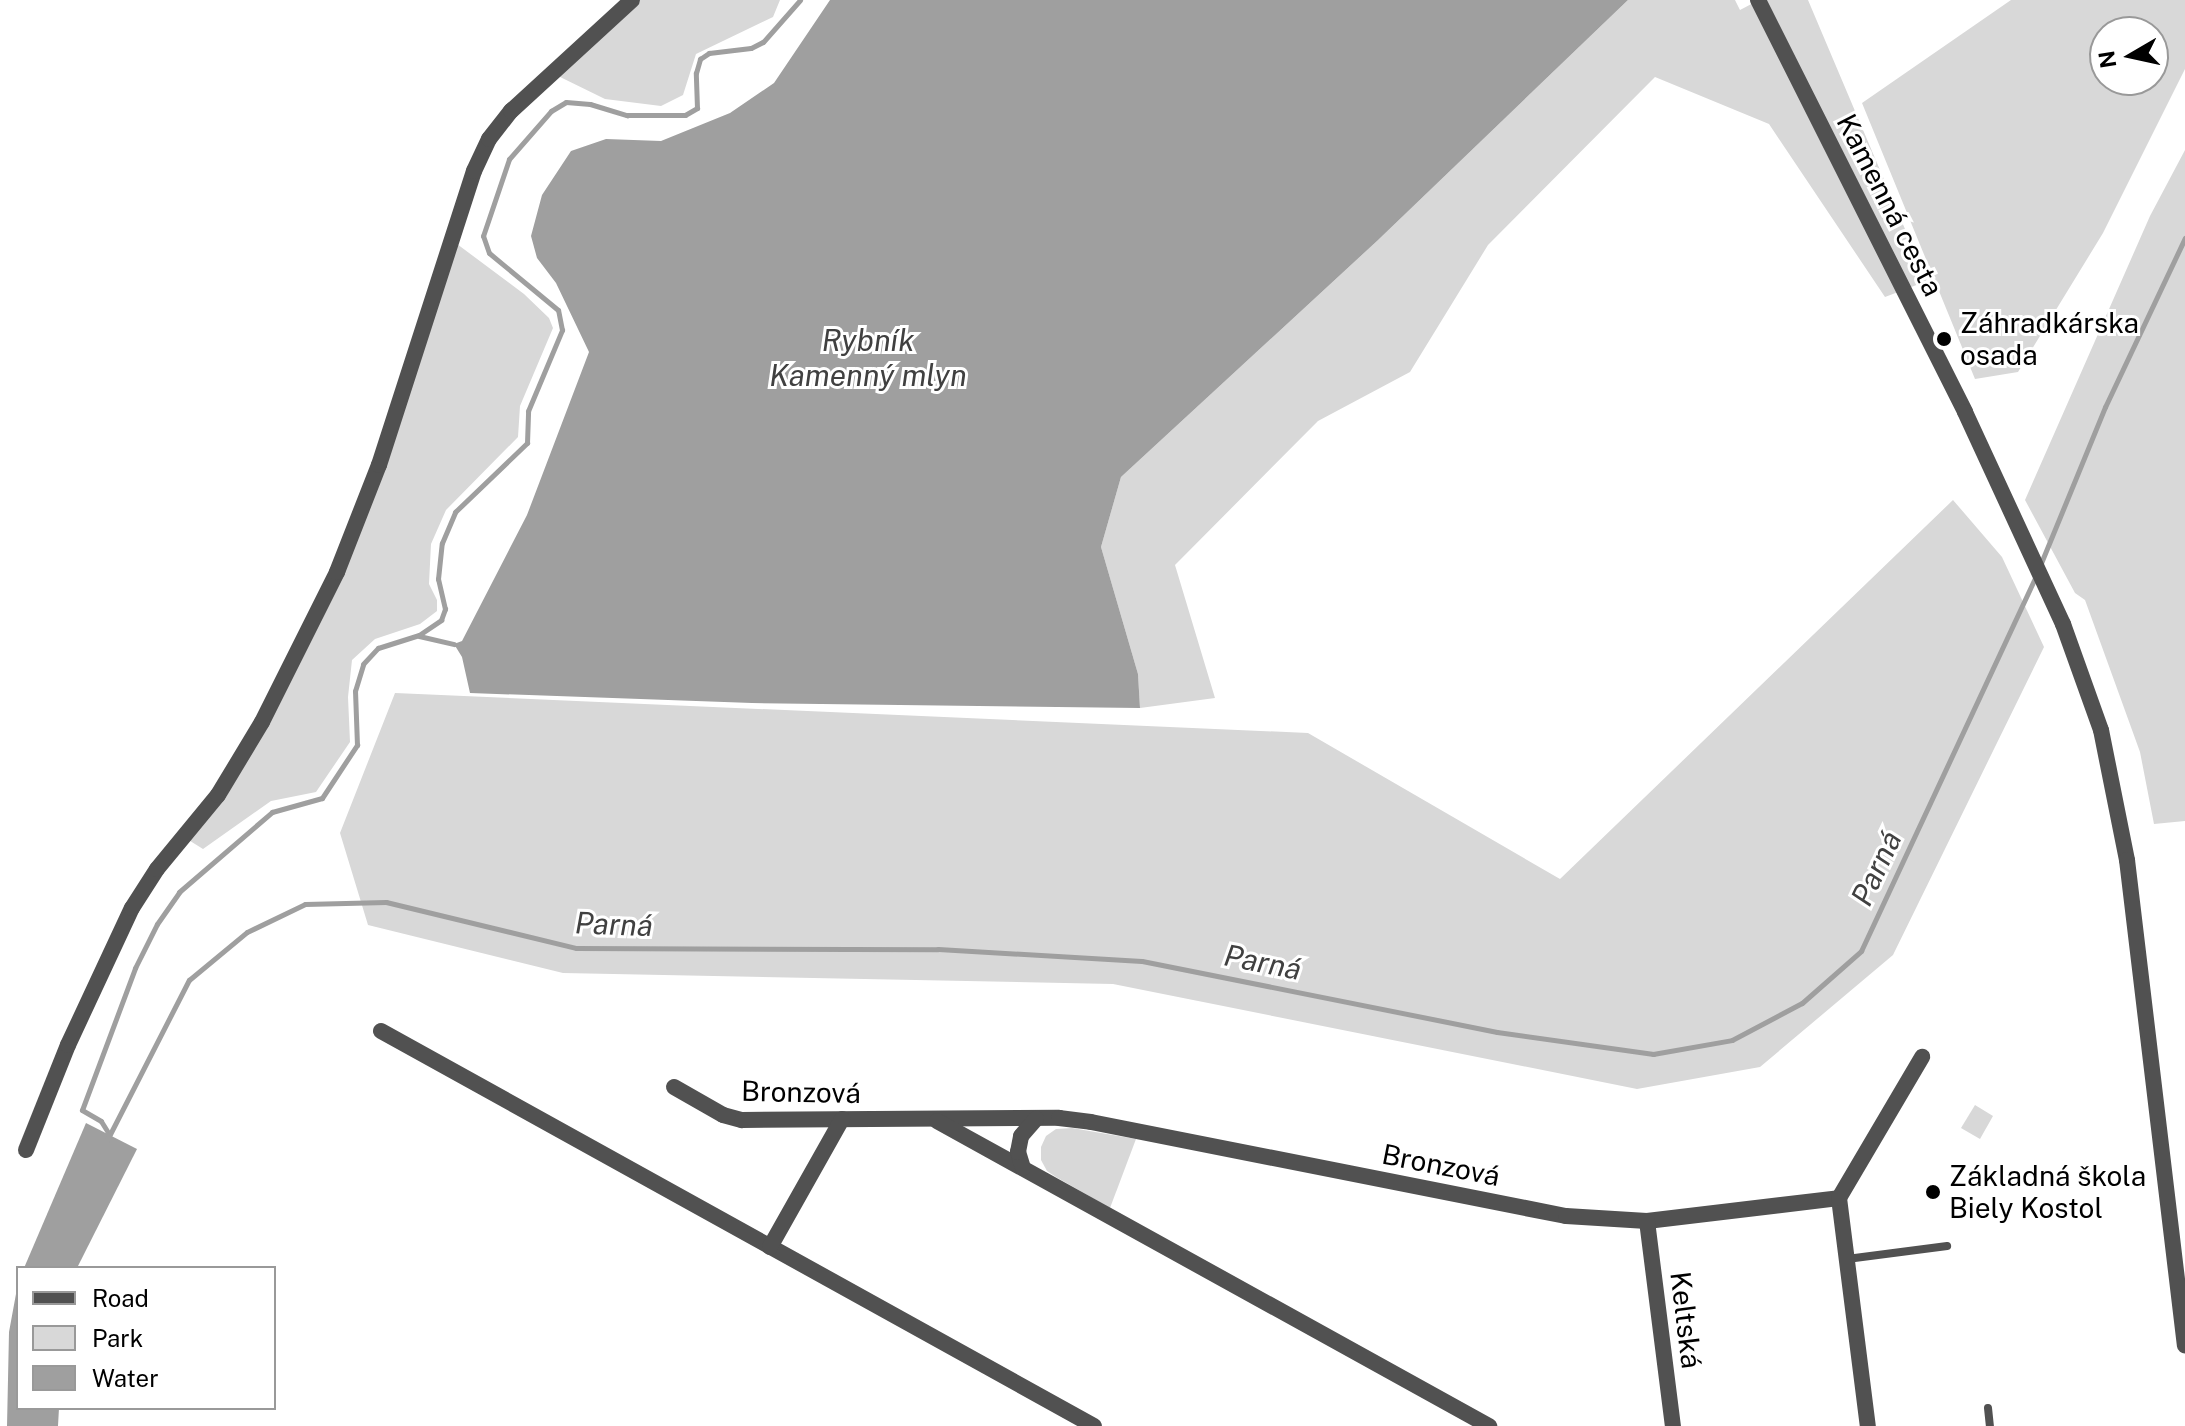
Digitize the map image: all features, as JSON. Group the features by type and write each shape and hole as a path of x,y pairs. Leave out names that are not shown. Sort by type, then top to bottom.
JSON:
{"street":[{"path":"26,1150 68,1045 132,908 157,869 218,795 262,722 337,572 379,465 474,171 489,139 511,111 632,0"},
{"name":"Kamenná cesta","path":"1758,0 1965,412 2043,587 2063,624 2108,758 2127,860 2159,1137 2182,1292 2185,1346"},
{"path":"381,1031 1094,1426"},
{"path":"1868,1426 1839,1198 1922,1057"},
{"name":"Bronzová","path":"674,1087 735,1119 1036,1119 1091,1122 1566,1216 1647,1221 1839,1198"},
{"path":"770,1247 842,1119"},
{"name":"Bronzová","path":"933,1119 1489,1426"},
{"path":"1023,1168 1018,1152 1021,1136 1036,1119"},
{"name":"Keltská","path":"1647,1221 1673,1426"}],"lane":[{"path":"1847,1259 1947,1246"},
{"path":"1988,1408 1990,1426"}],"green space":[{"path":"637,0 780,0 773,17 696,54 683,95 661,106 605,99 556,75"},
{"path":"1628,0 1735,0 1740,10 1759,0 1808,0 1927,281 1885,297 1769,124 1655,77 1488,245 1410,372 1318,421 1175,565 1215,698 1140,708 1138,674 1101,547 1121,477 1377,241"},
{"path":"2011,0 2185,0 2185,69 2103,233 2018,372 1975,379 1862,103"},
{"path":"2185,150 2185,821 2154,824 2140,752 2085,600 2075,593 2025,500 2150,216"},
{"path":"457,244 524,294 549,318 553,328 520,406 518,437 446,510 431,544 429,584 437,600 437,611 420,624 375,639 352,660 348,697 350,742 316,792 271,801 203,849 187,839 225,799 306,644"},
{"path":"1953,500 2002,557 2044,647 1893,955 1760,1067 1637,1089 1113,984 563,973 368,925 340,833 395,693 1308,733 1560,879"},
{"path":"1975,1105 1993,1116 1980,1139 1961,1128"},
{"path":"1072,1128 1136,1139 1110,1208 1047,1171 1041,1160 1041,1147 1046,1136 1056,1129"}],"water":[{"name":"Rybník Kamenný mlyn","path":"830,0 1628,0 1377,241 1121,477 1101,547 1138,674 1140,708 752,703 470,693 462,657 454,644 462,641 527,515 589,352 556,283 537,258 531,236 542,195 571,151 606,139 661,141 730,113 774,83"},
{"path":"86,1123 137,1149 78,1266 25,1266"},
{"path":"16,1294 16,1410 59,1410 58,1426 7,1426 9,1332"}],"waterway":[{"path":"109,1134 101,1121 82,1110 135,968 157,924 179,892 272,812 322,798 357,745 355,691 363,664 378,648 419,635 441,620 445,609 438,579 442,543 455,512 527,443 528,411 562,330 558,310 489,253 483,236 509,159 551,111 566,102 590,104 627,115 685,115 697,108 696,73 700,59 709,53 751,48 763,42 800,0"},
{"name":"Parná","path":"2041,563 2105,407 2185,238"},
{"name":"Parná","path":"107,1140 189,980 247,932 305,904 386,902 576,948 938,949 1142,961 1497,1032 1653,1054 1732,1040 1802,1003 1861,951 2036,576"},
{"path":"419,636 454,644"}],"place":[{"name":"Záhradkárska osada","path":"1944,339"},
{"name":"Základná škola Biely Kostol","path":"1933,1192"}]}
